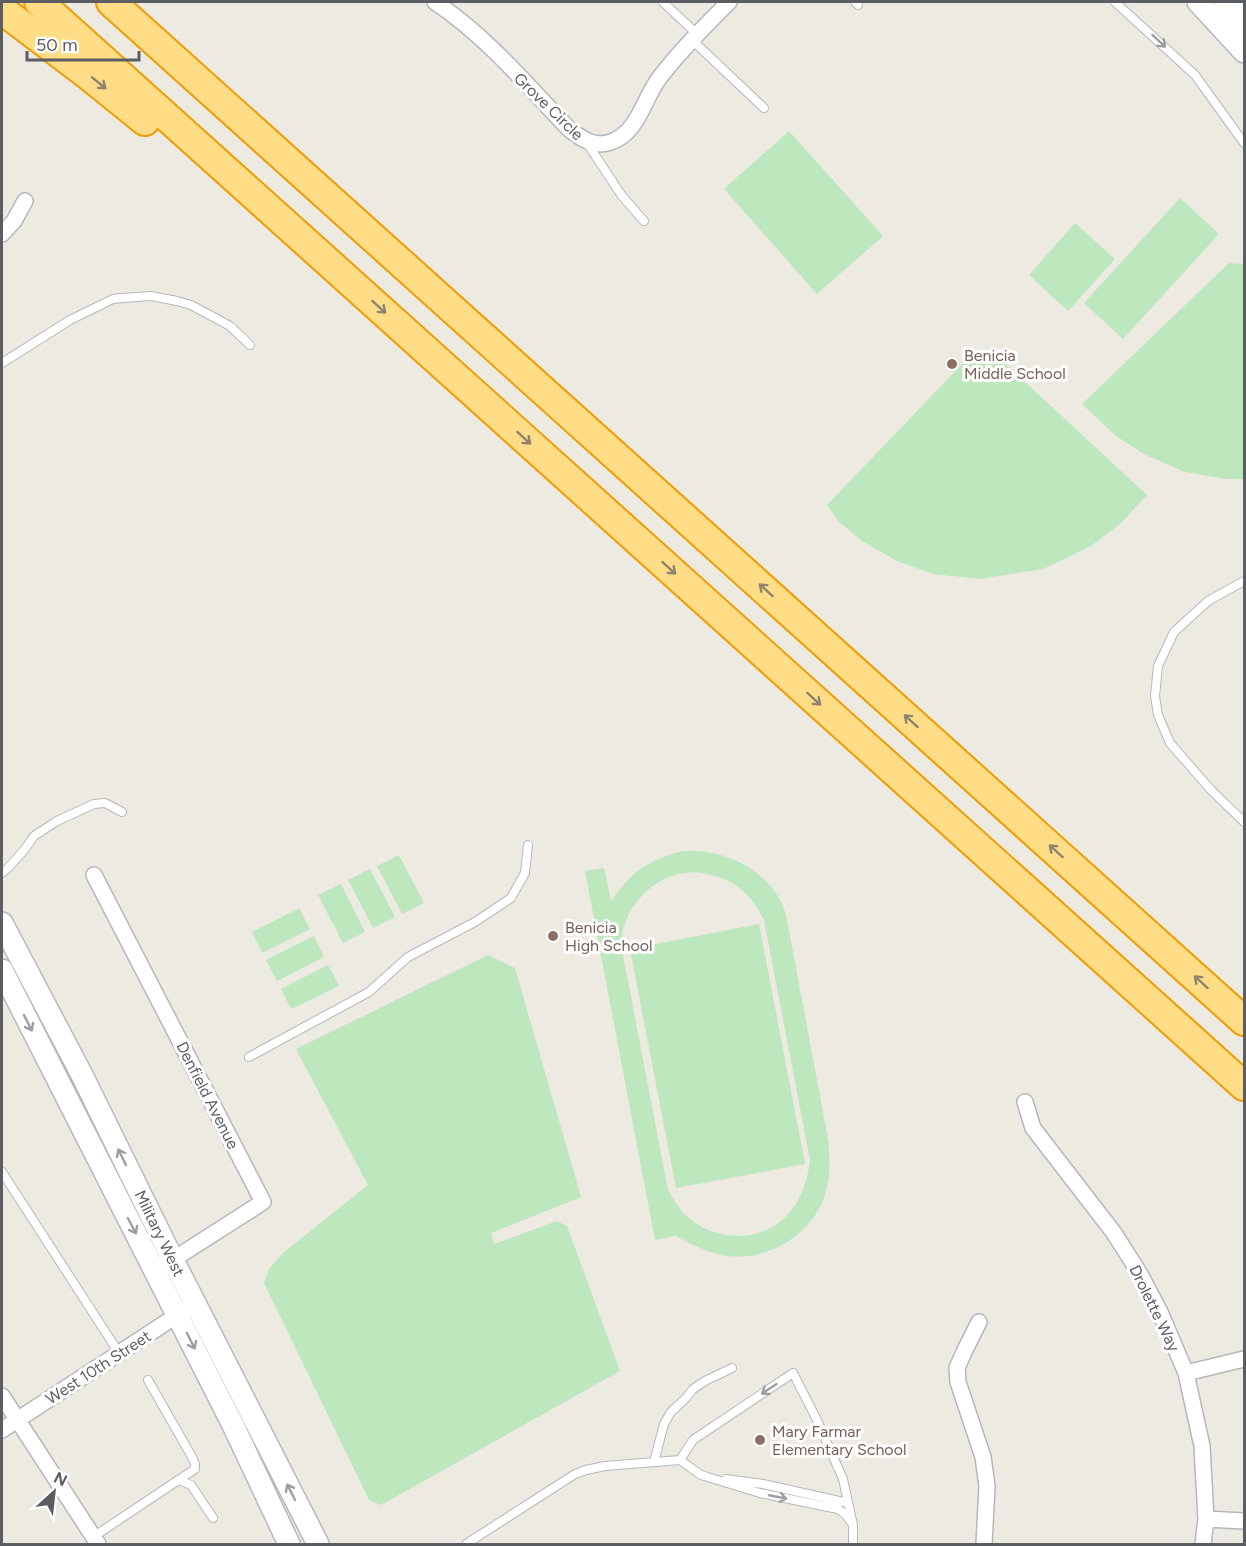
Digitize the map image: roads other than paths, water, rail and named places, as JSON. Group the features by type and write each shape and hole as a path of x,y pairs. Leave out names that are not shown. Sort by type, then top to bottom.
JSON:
{"highway":[{"path":"39,2 1245,1086"},
{"path":"111,2 1245,1021"},
{"path":"2,10 88,75 239,198 336,268"},
{"path":"1152,1003 1245,1107"}],"main road":[{"path":"1198,2 1233,12 1245,52"},
{"name":"Military West","path":"2,923 82,1075 164,1265 186,1309 318,1545"},
{"name":"Military West","path":"2,970 95,1156 164,1265"},
{"name":"Military West","path":"186,1309 233,1425 289,1545"}],"street":[{"name":"Grove Circle","path":"435,2 454,14 479,35 569,129 586,142 602,144 612,142 631,128 659,78 694,37 729,2"},
{"path":"2,234 14,221 25,201"},
{"name":"Denfield Avenue","path":"94,875 263,1202 164,1265"},
{"name":"Drolette Way","path":"1025,1102 1033,1128 1114,1233 1140,1274 1160,1312 1186,1373 1202,1446 1206,1519 1203,1545"},
{"name":"West 10th Street","path":"2,1430 186,1309"},
{"path":"980,1322 957,1368 958,1382 983,1457 987,1486 984,1545"},
{"path":"1186,1373 1245,1359"},
{"path":"2,1396 96,1541"},
{"path":"1206,1519 1245,1521"}],"lane":[{"path":"663,2 764,108"},
{"path":"1115,2 1195,75 1245,143"},
{"path":"586,142 622,196 644,221"},
{"path":"2,363 70,320 113,299 150,296 191,305 230,326 250,345"},
{"path":"1245,581 1208,601 1174,632 1158,666 1155,696 1158,716 1170,743 1211,790 1245,822"},
{"path":"2,873 20,855 34,836 57,821 94,804 105,804 122,812"},
{"path":"249,1057 369,992 408,957 475,922 511,898 525,873 528,845"},
{"path":"2,1172 119,1353"},
{"path":"654,1462 664,1424 670,1412 693,1389 732,1368"},
{"path":"680,1460 693,1440 793,1373 843,1479 853,1525 853,1545"},
{"path":"96,1541 195,1469 195,1464 148,1380"},
{"path":"466,1545 575,1474 605,1466 680,1460 701,1475 760,1493 838,1509 849,1517 853,1525"},
{"path":"701,1475 763,1484 848,1503"},
{"path":"180,1480 191,1485 213,1518"}],"place":[{"name":"Benicia Middle School","path":"952,364"},
{"name":"Benicia High School","path":"553,936"},
{"name":"Mary Farmar Elementary School","path":"760,1440"}]}
